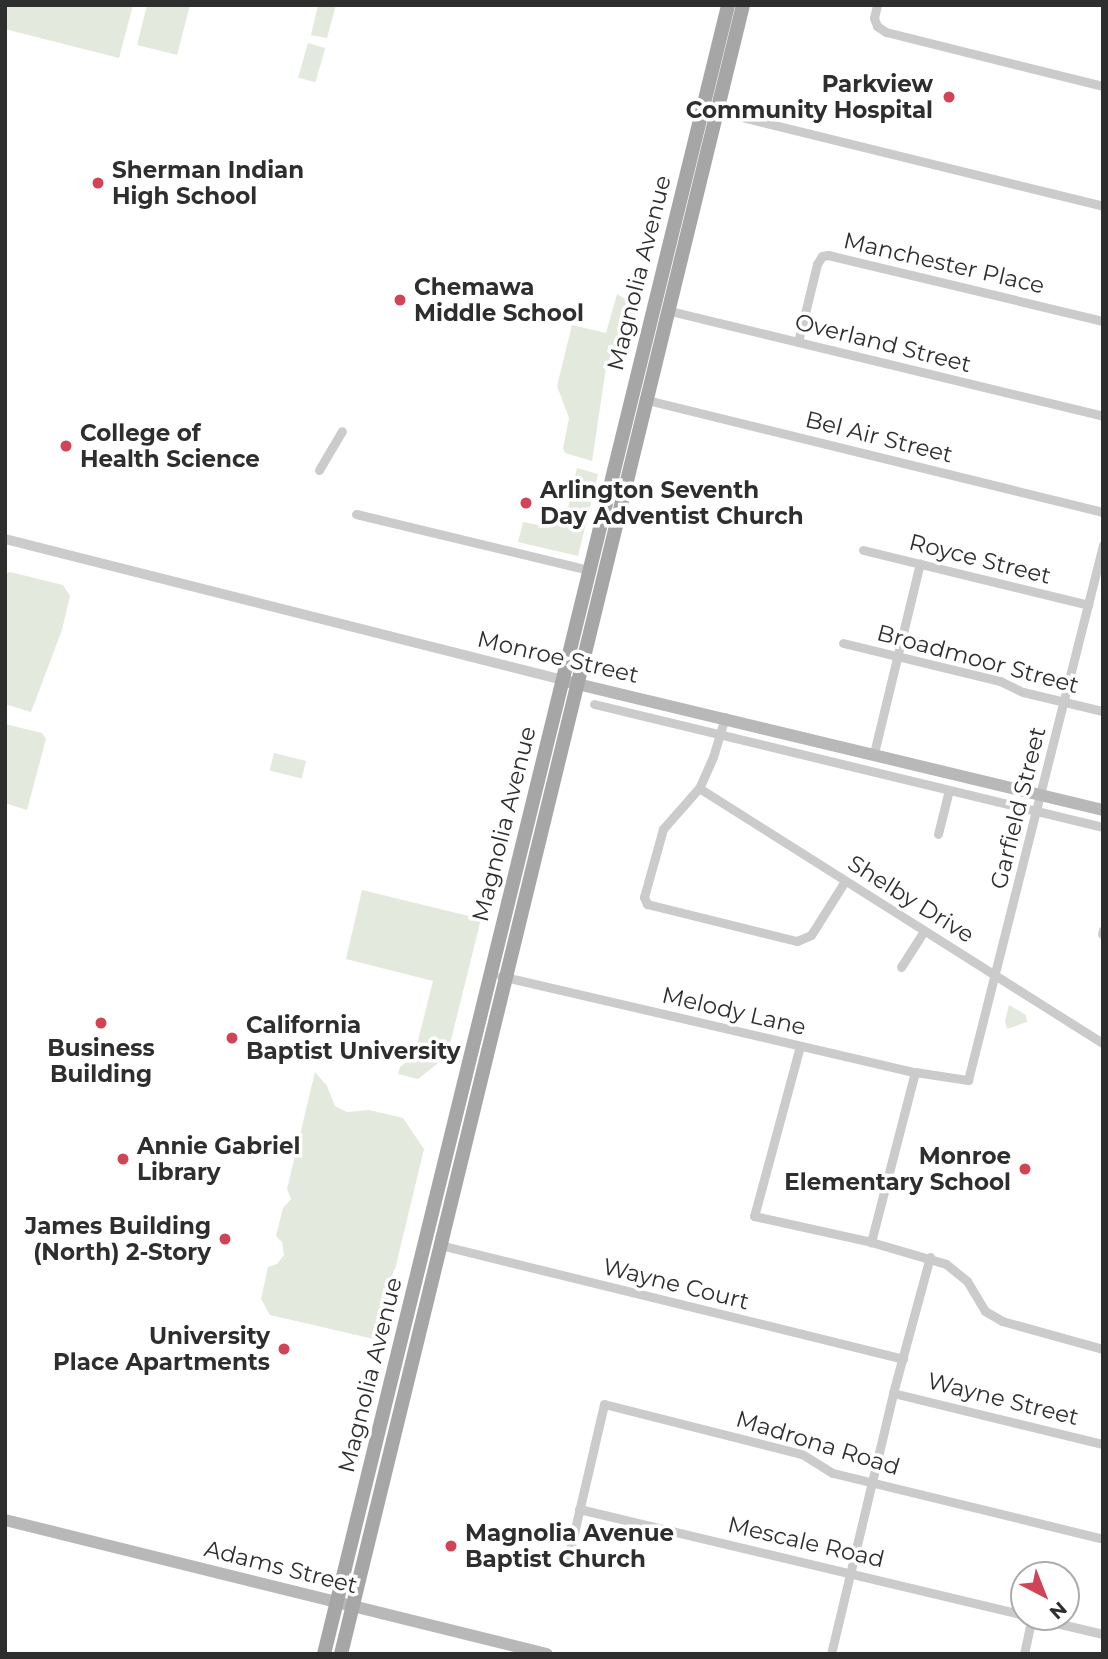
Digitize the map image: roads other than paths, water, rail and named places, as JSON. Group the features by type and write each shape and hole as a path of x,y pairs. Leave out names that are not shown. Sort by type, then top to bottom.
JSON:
{"main road":[{"name":"Magnolia Avenue","path":"324,1654 344,1605 569,682 646,400 661,309 728,5"},
{"name":"Magnolia Avenue","path":"569,682 590,570 717,111 743,5"},
{"name":"Monroe Street","path":"569,682 725,717 1103,810"},
{"name":"Adams Street","path":"5,1520 545,1654"},
{"name":"Magnolia Avenue","path":"341,1654 344,1605"}],"street":[{"path":"877,5 874,18 877,26 886,32 1103,86"},
{"path":"717,111 1103,206"},
{"name":"Manchester Place","path":"798,342 817,264 822,256 828,255 1103,321"},
{"name":"Overland Street","path":"661,309 1103,416"},
{"name":"Bel Air Street","path":"646,400 1103,512"},
{"path":"319,470 342,431"},
{"path":"356,514 590,570"},
{"name":"Monroe Street","path":"5,539 569,682"},
{"name":"Garfield Street","path":"968,1080 1103,545"},
{"name":"Royce Street","path":"863,550 1088,605"},
{"path":"874,753 920,563"},
{"name":"Broadmoor Street","path":"843,643 1000,681 1023,692 1103,711"},
{"path":"594,704 1103,827"},
{"path":"725,717 698,788 663,829 644,897 647,904 797,941 811,935 845,881"},
{"name":"Shelby Drive","path":"698,788 1103,1043"},
{"path":"937,834 949,790"},
{"path":"901,967 924,931"},
{"name":"Melody Lane","path":"498,976 915,1072 968,1080"},
{"path":"800,1046 754,1216 930,1257 961,1275 985,1311 1002,1321 1103,1349"},
{"path":"871,1242 915,1072"},
{"name":"Wayne Court","path":"433,1244 903,1359"},
{"path":"831,1654 930,1257"},
{"name":"Wayne Street","path":"894,1393 1103,1444"},
{"name":"Madrona Road","path":"579,1509 604,1404 802,1454 833,1473 1103,1539"},
{"path":"568,1559 579,1509"},
{"name":"Mescale Road","path":"579,1509 1010,1612"},
{"path":"1080,1629 1103,1634"},
{"path":"1024,1654 1028,1631"}],"place":[{"name":"Parkview Community Hospital","path":"949,97"},
{"name":"Sherman Indian High School","path":"98,183"},
{"name":"Chemawa Middle School","path":"400,300"},
{"name":"College of Health Science","path":"66,446"},
{"name":"Arlington Seventh Day Adventist Church","path":"526,503"},
{"name":"Business Building","path":"101,1023"},
{"name":"California Baptist University","path":"232,1038"},
{"name":"Annie Gabriel Library","path":"123,1159"},
{"name":"Monroe Elementary School","path":"1025,1169"},
{"name":"James Building (North) 2-Story","path":"225,1239"},
{"name":"University Place Apartments","path":"284,1349"},
{"name":"Magnolia Avenue Baptist Church","path":"451,1546"}]}
